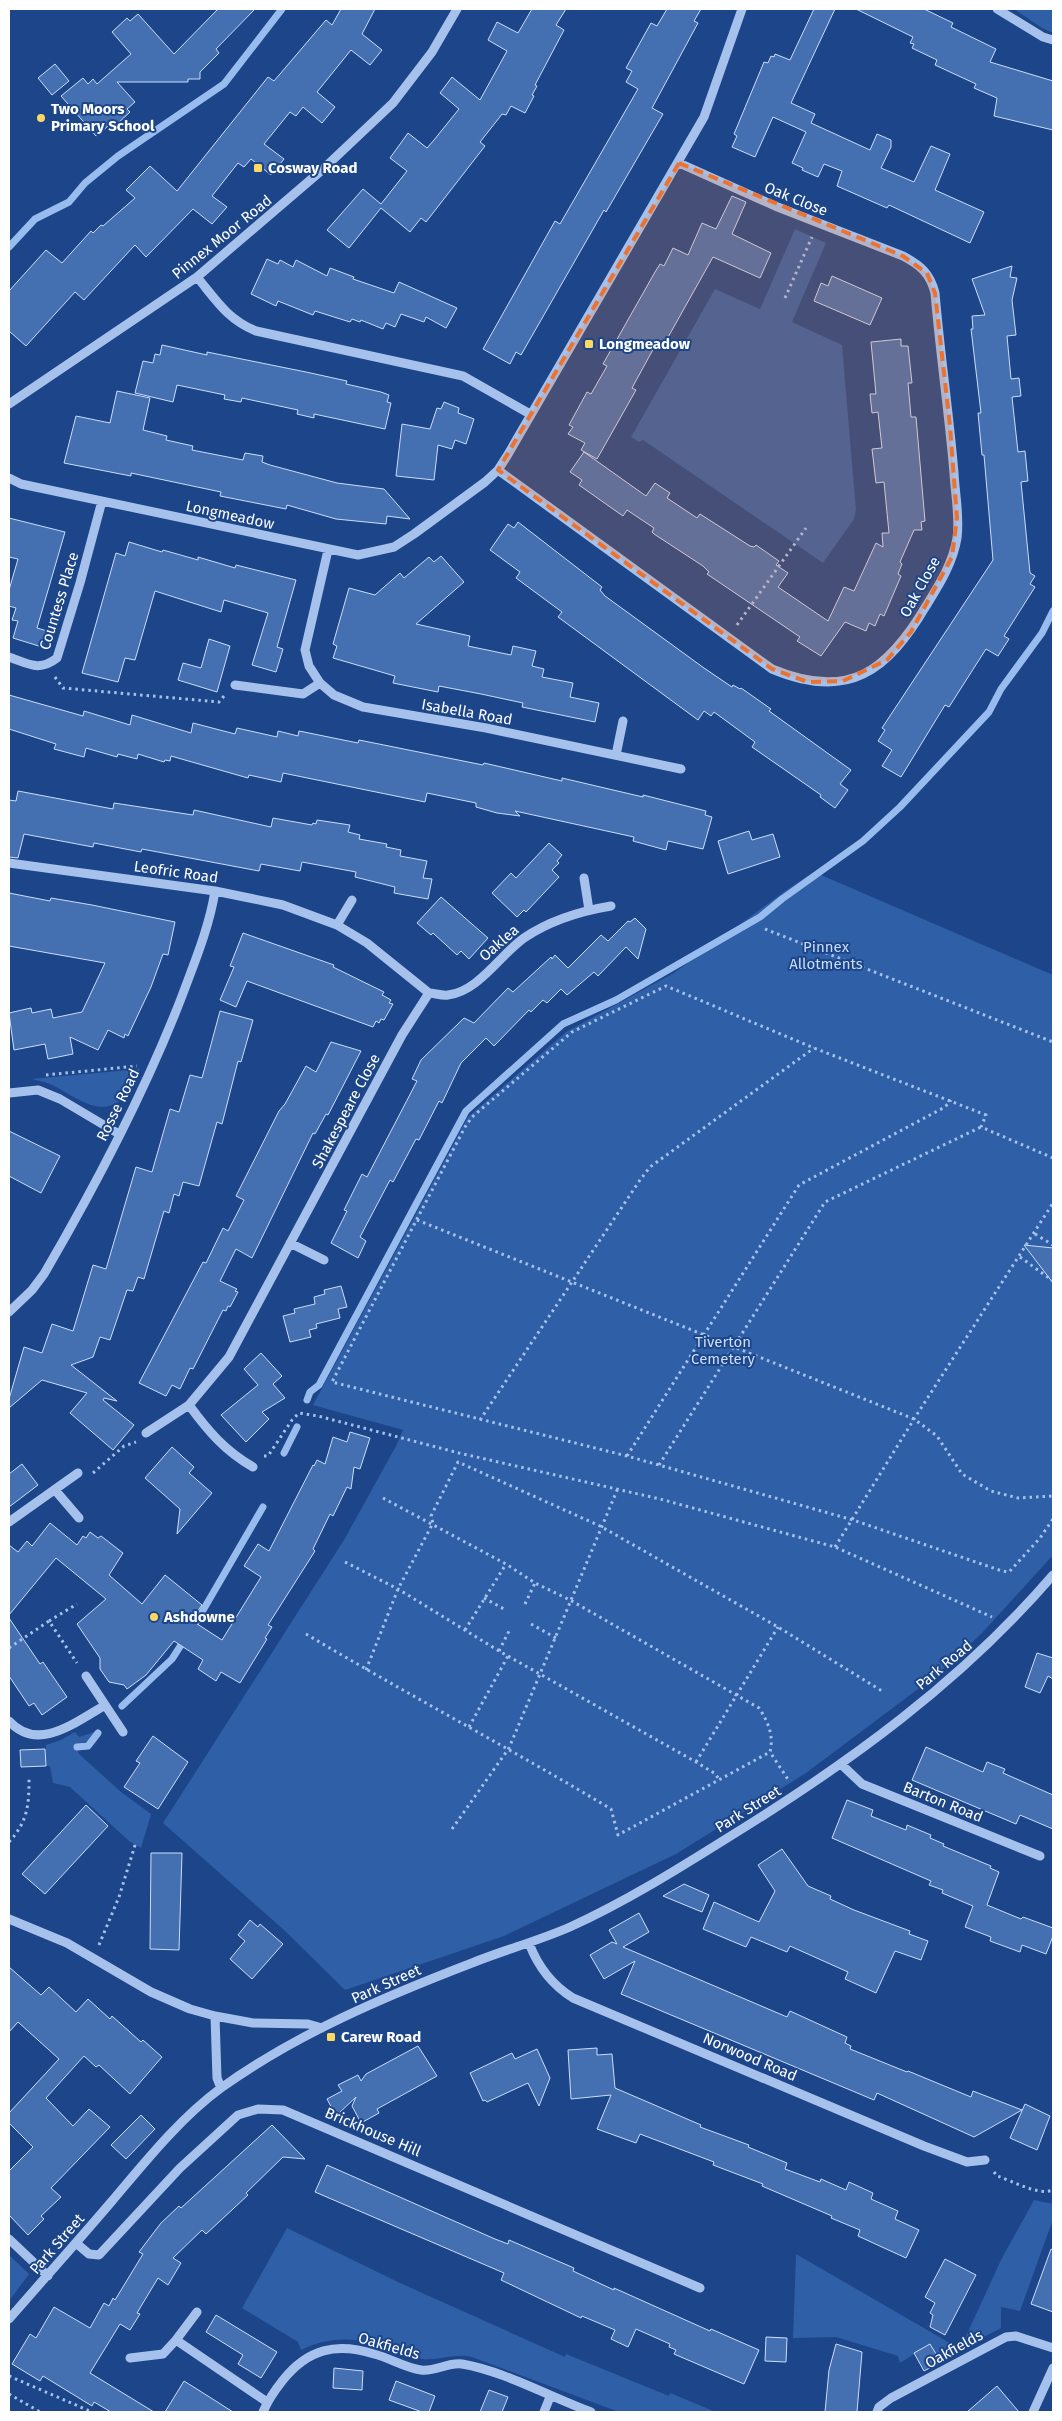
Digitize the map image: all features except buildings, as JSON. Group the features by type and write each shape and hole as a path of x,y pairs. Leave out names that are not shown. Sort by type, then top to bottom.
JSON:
{"street":[{"name":"Pinnex Moor Road","path":"9,404 197,277 322,170 386,110 432,52 457,9"},
{"name":"Longmeadow","path":"9,478 21,484 328,550 358,555 394,547 485,482 498,470 679,163 704,117 742,9"},
{"path":"997,9 1043,37 1053,40"},
{"name":"Oak Close","path":"498,470 728,638 772,669 790,677 825,683 843,681 858,676 887,660 911,632 944,575 952,557 957,536 950,426 932,283 927,273 918,264 679,163"},
{"path":"197,277 225,311 239,324 247,328 463,376 530,414"},
{"name":"Countess Place","path":"9,657 39,667 48,665 57,658 102,501"},
{"name":"Isabella Road","path":"328,550 305,650 309,666 320,683 334,695 362,707 486,728 682,769"},
{"path":"235,685 303,694 320,683"},
{"path":"616,755 622,721"},
{"name":"Leofric Road","path":"9,863 215,891 283,905 336,925 367,943 428,993"},
{"path":"584,878 589,910"},
{"name":"Rosse Road","path":"9,1312 32,1290 44,1274 119,1134 152,1067 166,1038 206,931 215,891"},
{"path":"336,925 352,900"},
{"name":"Oaklea","path":"428,993 448,995 462,990 490,970 522,939 538,929 589,910 610,906"},
{"name":"Shakespeare Close","path":"146,1433 188,1405 209,1384 229,1357 397,1043 428,993"},
{"path":"9,1093 38,1090 53,1096 119,1134"},
{"path":"290,1243 324,1260"},
{"path":"188,1405 213,1438 233,1456 253,1467"},
{"path":"9,1522 78,1473"},
{"path":"55,1490 79,1518"},
{"name":"Park Road","path":"842,1765 976,1658 1053,1575"},
{"path":"86,1676 104,1706 123,1732"},
{"path":"9,1721 25,1734 45,1736 59,1732 104,1706"},
{"name":"Park Street","path":"11,2317 180,2124 221,2088 293,2043 322,2028 413,1987 569,1927 614,1905 687,1863 842,1765"},
{"name":"Barton Road","path":"842,1765 862,1784 1040,1856"},
{"path":"9,1919 67,1943 151,1992 190,2009 253,2023 308,2024 322,2028"},
{"name":"Norwood Road","path":"529,1943 545,1974 559,1990 574,1998 924,2146 967,2162 985,2160"},
{"path":"215,2016 217,2078 221,2088"},
{"name":"Brickhouse Hill","path":"76,2243 90,2254 99,2255 216,2134 238,2115 258,2108 272,2108 283,2110 351,2137 700,2288"},
{"path":"9,2239 48,2276"},
{"path":"130,2358 163,2354 197,2312"},
{"name":"Oakfields","path":"877,2412 879,2407 891,2398 1006,2337 1016,2336 1053,2348"},
{"path":"176,2340 267,2402"},
{"name":"Oakfields","path":"263,2412 267,2402 292,2369 306,2357 323,2350 337,2348 373,2353 420,2370 431,2370 460,2364 500,2376 591,2412"},
{"path":"1033,2412 1053,2368"},
{"path":"544,2412 550,2397"}],"path":[{"path":"785,298 818,223"},
{"path":"728,638 806,528"},
{"path":"48,665 63,688 218,702 235,685"},
{"path":"765,929 1053,1042"},
{"path":"659,1465 825,1202 981,1127 986,1115 814,1048 666,986 572,1032 472,1117 332,1382 627,1456 854,1520 1009,1572 1040,1538 1053,1519"},
{"path":"480,1420 650,1167 814,1048"},
{"path":"20,1091 27,1077 140,1065 152,1067"},
{"path":"627,1456 798,1185 945,1108 951,1100"},
{"path":"981,1127 1053,1158"},
{"path":"835,1548 854,1520 914,1419 1035,1234 1053,1203"},
{"path":"417,1220 914,1419 937,1436 962,1474 991,1491 1018,1498 1053,1496"},
{"path":"1035,1234 1053,1244"},
{"path":"1020,1257 1053,1281"},
{"path":"253,1467 258,1456 268,1456 292,1420 299,1413 318,1416 459,1453 618,1488 835,1548 1009,1624"},
{"path":"78,1473 84,1479 124,1446 145,1439 146,1433"},
{"path":"366,1670 398,1590 433,1523 431,1516 458,1462 600,1526 778,1627 882,1691"},
{"path":"452,1829 509,1748 556,1638 600,1526 618,1488"},
{"path":"306,1634 366,1670 509,1748 611,1809 618,1835 770,1752 773,1741 766,1719 759,1708 433,1523 383,1498"},
{"path":"345,1562 398,1590 499,1651 696,1762 714,1773 719,1779"},
{"path":"465,1630 506,1564"},
{"path":"525,1604 536,1583"},
{"path":"484,1598 504,1609"},
{"path":"9,1648 77,1604"},
{"path":"48,1621 86,1676"},
{"path":"531,1624 556,1638"},
{"path":"696,1762 738,1696 778,1627"},
{"path":"499,1651 510,1629"},
{"path":"468,1727 508,1656"},
{"path":"770,1752 798,1794"},
{"path":"9,1842 24,1821 29,1806 29,1778"},
{"path":"92,1958 119,1897 136,1842"},
{"path":"985,2160 997,2176 1037,2190 1047,2192 1053,2190"},
{"path":"9,2376 92,2412"},
{"path":"9,2394 40,2412"}],"highlighted area":[{"path":"679,163 903,256 927,273 935,293 950,426 957,518 952,557 911,632 887,660 843,681 808,682 772,669 498,470"}],"green space":[{"path":"1014,9 1053,9 1053,33 1042,28"},
{"path":"795,229 826,243 792,322 842,345 856,510 854,519 823,563 643,440 639,442 631,437 715,289 760,309"},
{"name":"Tiverton Cemetery","path":"814,872 1053,975 1053,1555 982,1633 938,1674 806,1773 676,1854 504,1936 345,1990 284,1930 163,1823 344,1540 403,1430 313,1405 468,1117 566,1032 674,973 785,891"},
{"path":"140,1069 124,1097 116,1104 107,1107 89,1104 51,1085 32,1079"},
{"path":"75,1732 79,1737 94,1732 88,1741 77,1744 76,1747 79,1754 121,1792 151,1814 141,1848 129,1841 70,1787 53,1783 50,1766 46,1766 46,1745 61,1740"},
{"path":"1034,2200 1053,2204 1053,2219 1020,2311 1001,2307 1001,2328 940,2360 930,2344 900,2363 898,2356 836,2337 793,2338 796,2254 960,2349 1002,2258"},
{"path":"287,2228 400,2283 565,2357 566,2354 669,2396 670,2393 716,2412 619,2412 466,2356 422,2359 385,2346 348,2340 324,2342 301,2350 298,2342 242,2308"},
{"path":"9,2255 29,2274 9,2301"}],"waterway":[{"path":"9,247 35,219 69,202 85,183 118,156 224,84 282,9"},
{"path":"307,1400 310,1392 319,1385 466,1111 563,1024 616,1000 760,917 863,841 900,807 989,712 1001,689 1042,633 1053,611"},
{"path":"284,1453 297,1427"},
{"path":"191,1631 263,1507"},
{"path":"122,1706 172,1659 181,1645"},
{"path":"77,1747 88,1746 98,1733"}],"place":[{"name":"Two Moors Primary School","path":"41,118"},
{"name":"Cosway Road","path":"258,168"},
{"name":"Longmeadow","path":"589,344"},
{"name":"Ashdowne","path":"154,1617"},
{"name":"Carew Road","path":"331,2037"}],"park label":[{"name":"Pinnex Allotments","path":"826,956"}]}
